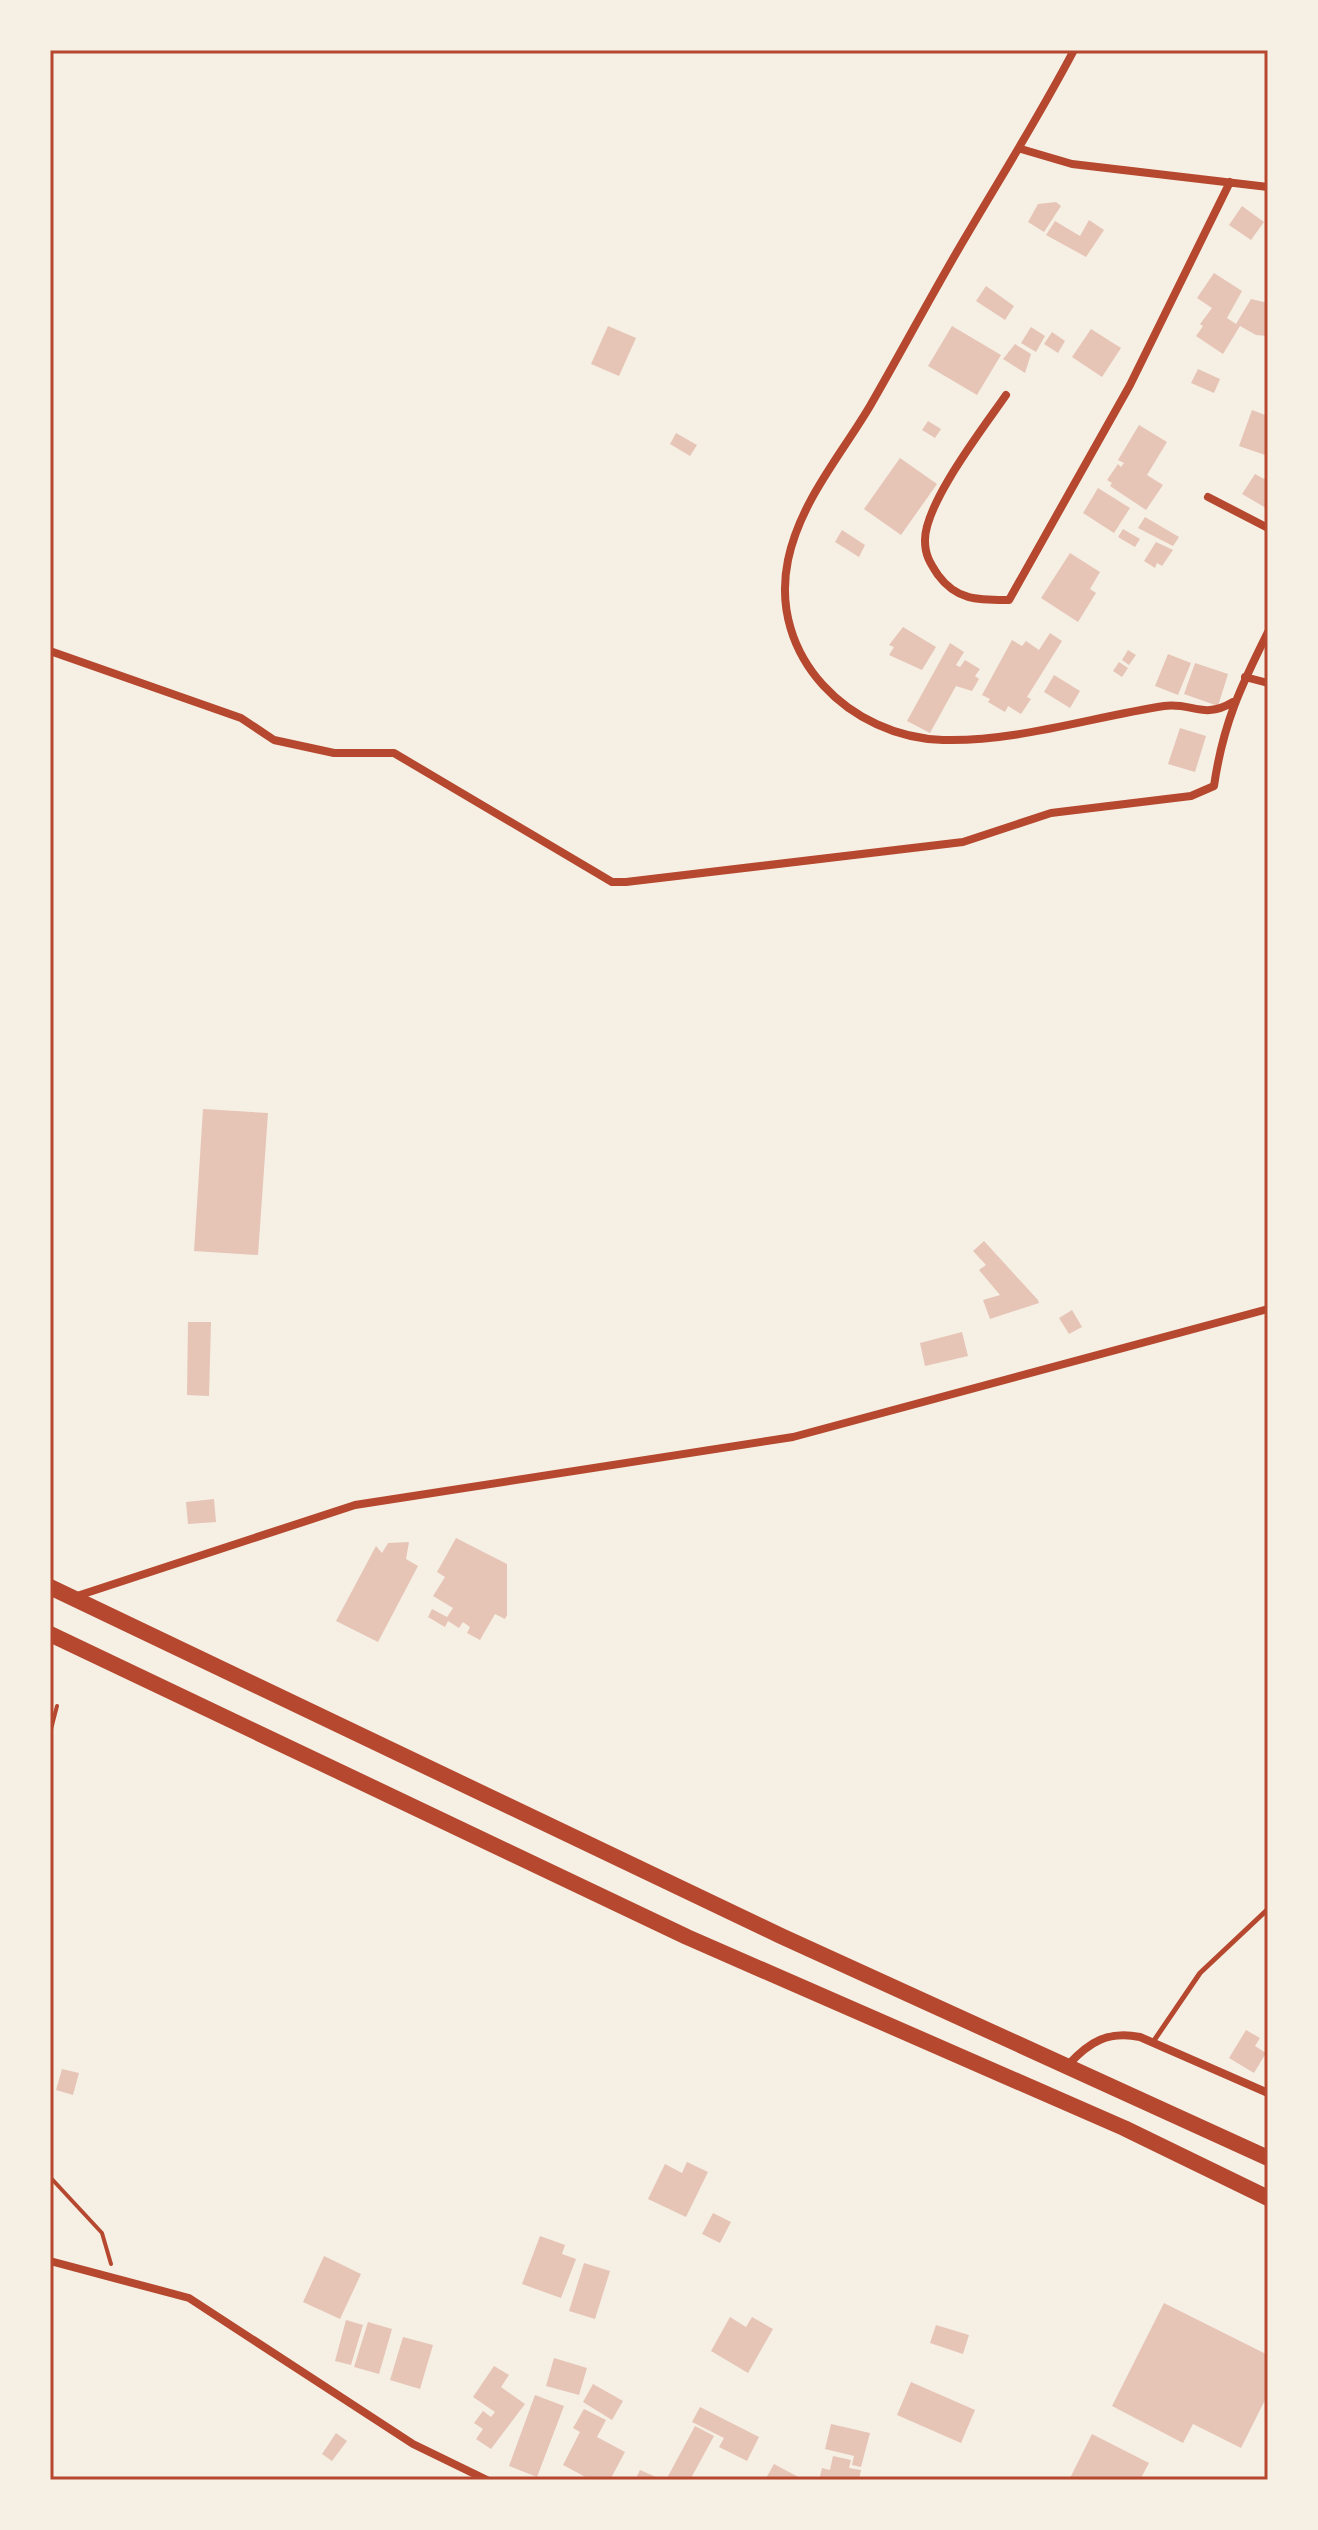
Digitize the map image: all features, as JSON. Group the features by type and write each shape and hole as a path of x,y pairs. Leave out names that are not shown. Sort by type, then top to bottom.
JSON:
{"highway":[{"path":"50,1587 781,1936 1268,2158"},
{"path":"50,1634 687,1937 1124,2128 1268,2198"}],"street":[{"path":"1074,50 1021,149 818,486 800,524 785,584 789,618 801,650 819,682 842,706 893,734 918,739 989,737 1169,705 1218,711 1233,702"},
{"path":"1021,149 1072,164 1268,187"},
{"path":"1006,395 963,458 934,508 924,538 927,559 948,588 969,600 1009,600 1130,385 1230,182"},
{"path":"1208,497 1268,528"},
{"path":"50,651 241,718 274,740 334,753 394,753 612,882 680,877 963,842 1051,813 1191,796 1214,786 1220,744 1233,702 1268,632"},
{"path":"1245,677 1268,683"},
{"path":"73,1597 355,1505 793,1437 1268,1309"},
{"path":"1068,2065 1084,2047 1102,2037 1121,2033 1153,2042 1268,2093"},
{"path":"50,2261 189,2298 413,2444 487,2480"}],"lane":[{"path":"1153,2042 1200,1973 1268,1909"}],"path":[{"path":"50,1733 57,1706"},
{"path":"50,2177 102,2233 115,2278"}],"building":[{"path":"1056,202 1061,206 1044,232 1028,222 1038,204"},
{"path":"1242,206 1264,222 1251,240 1229,225"},
{"path":"1089,220 1104,230 1086,257 1046,235 1055,221 1080,236"},
{"path":"1214,273 1242,291 1227,318 1236,324 1251,299 1268,303 1268,336 1256,335 1240,326 1223,354 1196,336 1203,326 1200,324 1212,308 1197,298"},
{"path":"986,286 1014,306 1005,320 976,301"},
{"path":"608,326 636,338 619,376 591,364"},
{"path":"952,326 1001,355 977,395 928,366"},
{"path":"1031,327 1045,336 1036,352 1021,343"},
{"path":"1091,329 1121,348 1102,377 1072,357"},
{"path":"1052,332 1065,341 1058,353 1044,344"},
{"path":"1015,344 1031,354 1025,373 1003,359"},
{"path":"1198,369 1220,379 1214,393 1191,383"},
{"path":"1252,410 1268,416 1268,456 1239,446"},
{"path":"928,421 941,429 935,438 922,430"},
{"path":"1139,425 1167,442 1147,475 1163,485 1146,510 1110,486 1112,483 1107,480 1118,464 1121,467 1124,463 1118,460"},
{"path":"676,433 697,445 690,456 670,444"},
{"path":"900,458 937,484 901,535 864,509"},
{"path":"1255,474 1268,481 1266,508 1242,494"},
{"path":"1098,488 1130,508 1114,533 1083,513"},
{"path":"1145,517 1179,537 1173,546 1138,528"},
{"path":"1123,529 1140,539 1135,547 1118,537"},
{"path":"842,530 865,545 859,557 835,542"},
{"path":"1156,542 1173,550 1162,566 1157,563 1155,568 1144,561"},
{"path":"1070,553 1100,572 1090,589 1096,593 1078,622 1041,598"},
{"path":"903,627 936,647 922,670 889,655 894,647 889,645"},
{"path":"1050,633 1062,641 1027,697 1031,699 1021,714 1008,706 1005,712 988,702 990,699 982,695 1012,640 1022,646 1026,641 1039,650"},
{"path":"950,643 964,652 956,665 960,667 965,660 980,669 975,676 979,679 972,691 956,686 930,733 907,721"},
{"path":"1128,650 1136,655 1129,665 1122,660"},
{"path":"1168,654 1191,663 1178,695 1155,686"},
{"path":"1119,662 1128,668 1122,677 1113,671"},
{"path":"1195,663 1228,674 1218,706 1184,694"},
{"path":"1054,675 1080,691 1070,708 1044,692"},
{"path":"1180,728 1206,736 1195,772 1168,764"},
{"path":"203,1109 268,1113 258,1255 194,1251"},
{"path":"984,1241 1039,1303 990,1319 983,1300 1000,1295 979,1270 986,1265 973,1251"},
{"path":"1072,1310 1082,1327 1069,1334 1059,1318"},
{"path":"188,1322 211,1322 209,1396 187,1395"},
{"path":"962,1332 968,1356 925,1366 920,1343"},
{"path":"214,1499 216,1522 188,1524 186,1502"},
{"path":"456,1538 507,1564 507,1615 505,1619 495,1614 480,1640 467,1633 470,1627 463,1622 459,1628 448,1621 445,1627 428,1617 432,1609 447,1617 453,1608 433,1596 445,1577 437,1572"},
{"path":"409,1542 406,1559 418,1566 378,1642 336,1621 376,1546 382,1553 388,1543"},
{"path":"1246,2030 1260,2038 1255,2046 1266,2053 1254,2073 1229,2058"},
{"path":"62,2069 79,2073 73,2095 56,2090"},
{"path":"687,2162 708,2172 686,2217 648,2199 665,2164 682,2173"},
{"path":"713,2213 731,2222 720,2243 702,2234"},
{"path":"540,2236 565,2245 562,2254 576,2259 561,2298 522,2284"},
{"path":"324,2256 361,2274 340,2319 303,2302"},
{"path":"584,2263 610,2271 595,2319 569,2311"},
{"path":"1164,2303 1268,2355 1268,2394 1241,2448 1193,2424 1183,2443 1112,2406"},
{"path":"730,2317 746,2327 752,2317 773,2329 748,2373 711,2351"},
{"path":"346,2320 363,2325 351,2365 335,2361"},
{"path":"368,2322 392,2329 379,2374 354,2367"},
{"path":"936,2325 969,2335 963,2354 930,2343"},
{"path":"403,2337 433,2345 420,2389 390,2380"},
{"path":"554,2358 587,2368 579,2395 546,2386"},
{"path":"494,2366 509,2375 501,2387 525,2404 491,2449 476,2439 483,2429 474,2423 483,2411 491,2417 495,2412 473,2397"},
{"path":"911,2382 975,2410 961,2443 897,2415"},
{"path":"593,2384 623,2401 612,2420 583,2402"},
{"path":"535,2395 564,2406 537,2477 509,2466"},
{"path":"700,2407 759,2437 747,2461 719,2447 724,2438 692,2422"},
{"path":"584,2409 606,2420 597,2437 625,2452 610,2480 591,2480 563,2465 580,2432 573,2428"},
{"path":"831,2424 870,2433 861,2467 852,2465 854,2456 825,2449"},
{"path":"695,2426 714,2436 690,2480 666,2480"},
{"path":"336,2433 347,2441 332,2461 322,2454"},
{"path":"1092,2434 1149,2463 1140,2480 1069,2480"},
{"path":"833,2456 851,2460 849,2468 861,2470 859,2480 819,2480 822,2468 830,2470"},
{"path":"774,2464 804,2480 765,2480"},
{"path":"640,2470 663,2480 635,2480"}]}
